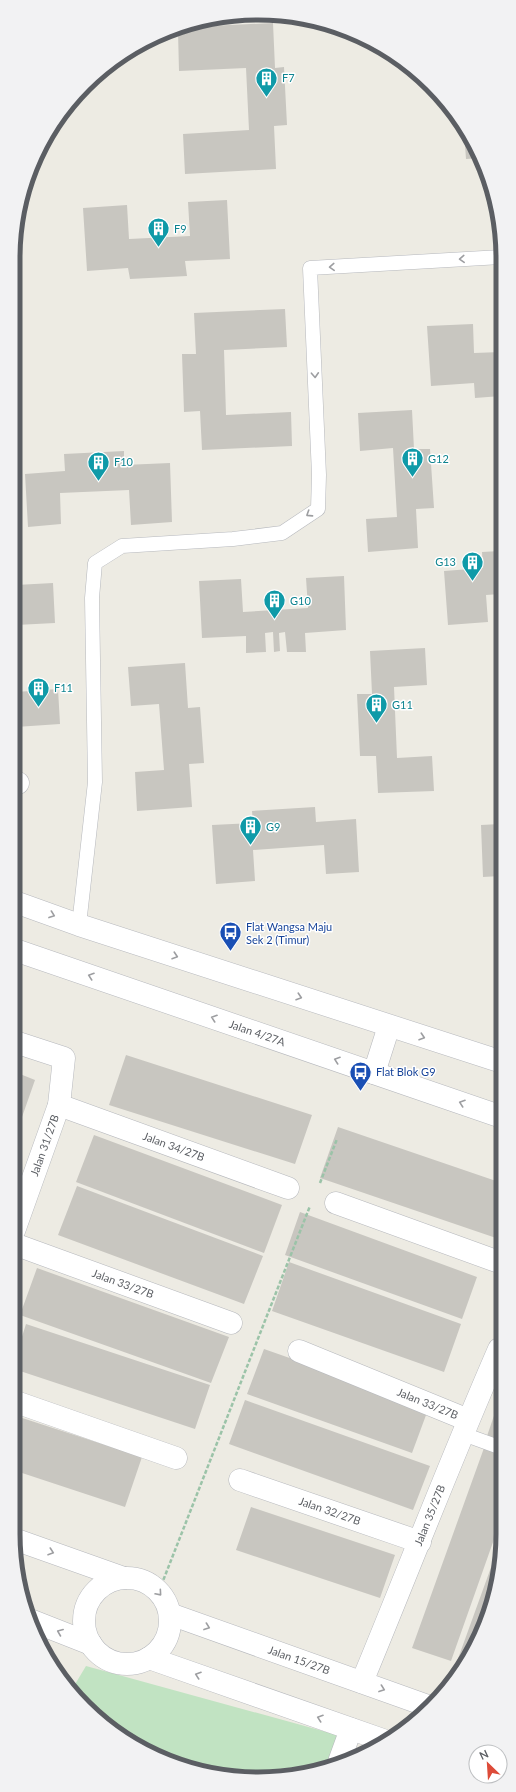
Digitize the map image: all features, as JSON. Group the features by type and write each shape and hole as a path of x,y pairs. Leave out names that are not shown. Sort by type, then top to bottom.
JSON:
{"street":[{"path":"20,904 79,925 496,1060"},
{"name":"Jalan 4/27A","path":"20,952 496,1115"},
{"path":"374,1073 389,1026"},
{"name":"Jalan 31/27B","path":"20,1044 64,1058 59,1105 20,1214"},
{"name":"Jalan 34/27B","path":"59,1105 288,1188"},
{"path":"336,1203 496,1261"},
{"name":"Jalan 33/27B","path":"20,1246 231,1323"},
{"name":"Jalan 33/27B","path":"299,1351 465,1427"},
{"name":"Jalan 35/27B","path":"362,1682 420,1542 465,1427 496,1356"},
{"path":"20,1402 176,1458"},
{"name":"Jalan 32/27B","path":"240,1480 420,1542"},
{"path":"20,1541 124,1578 137,1579 149,1583 159,1591 166,1602 170,1614 170,1626 166,1639 159,1650 149,1658 130,1663 111,1661 99,1654 90,1644 85,1630 84,1616 88,1602 97,1589 110,1581 124,1578"},
{"name":"Jalan 15/27B","path":"170,1614 424,1704"},
{"path":"37,1623 90,1644"},
{"path":"149,1658 379,1738"},
{"path":"341,1757 351,1729"}],"lane":[{"path":"79,925 95,782 92,598 95,563 122,546 233,539 282,532 318,508 319,475 310,268 496,257"},
{"path":"465,1427 496,1445"}],"path":[{"path":"319,1183 337,1139"},
{"path":"159,1591 311,1206"}],"green space":[{"path":"86,1666 341,1736 332,1760 320,1764 289,1770 274,1771 258,1772 227,1770 196,1764 181,1759 167,1754 139,1740 113,1723 101,1713 74,1685"}],"building":[{"name":"F7","path":"273,23 275,68 284,67 287,125 274,126 276,169 185,174 183,134 249,130 246,68 179,71 178,34 206,26"},
{"path":"465,140 474,158 466,159"},
{"name":"F9","path":"227,200 230,259 185,261 187,276 130,279 128,268 87,271 83,208 127,205 129,239 190,236 188,202"},
{"path":"285,309 287,347 224,350 226,415 291,412 292,446 202,450 200,411 184,412 182,354 196,354 194,313"},
{"path":"473,324 474,353 496,352 496,396 475,398 474,383 431,386 427,326"},
{"name":"G12","path":"412,410 414,449 430,449 434,508 416,509 418,548 368,552 366,519 397,517 393,448 360,451 358,413"},
{"name":"F10","path":"124,451 124,465 170,463 172,522 131,525 129,490 60,493 61,524 28,527 25,474 65,471 64,454"},
{"name":"G13","path":"496,551 496,594 486,595 488,622 448,625 444,571 483,568 482,552"},
{"name":"G10","path":"344,576 346,630 305,633 306,652 287,652 285,632 279,633 280,651 274,652 273,632 265,633 266,652 246,653 246,636 202,638 199,581 241,579 243,612 308,608 306,578"},
{"path":"53,583 55,623 20,625 20,585"},
{"name":"G11","path":"425,648 427,685 394,687 397,758 432,756 434,791 378,793 376,756 360,756 357,694 372,694 370,651"},
{"path":"185,663 188,708 200,707 204,763 189,764 192,807 137,811 135,772 164,770 159,704 131,706 128,667"},
{"name":"F11","path":"58,689 60,724 20,727 20,692"},
{"name":"G9","path":"315,807 316,822 356,819 359,872 326,874 324,845 253,850 255,881 216,884 212,825 253,823 252,811"},
{"path":"496,824 496,876 483,877 481,825"},
{"path":"126,1055 312,1115 295,1164 109,1105"},
{"path":"20,1074 35,1080 20,1123"},
{"path":"338,1127 496,1181 496,1238 320,1178"},
{"path":"94,1135 282,1205 264,1253 76,1182"},
{"path":"77,1186 263,1256 244,1304 58,1235"},
{"path":"300,1212 477,1277 462,1319 285,1255"},
{"path":"289,1262 461,1324 444,1372 272,1311"},
{"path":"37,1268 229,1337 211,1383 20,1315"},
{"path":"26,1324 210,1385 195,1429 20,1371 20,1343"},
{"path":"264,1349 429,1407 412,1453 247,1394"},
{"path":"245,1400 430,1466 413,1510 229,1444"},
{"path":"496,1410 496,1439 487,1436"},
{"path":"20,1417 142,1457 125,1507 20,1472"},
{"path":"484,1448 496,1452 496,1534 451,1661 412,1648"},
{"path":"251,1507 395,1555 380,1598 236,1550"},
{"path":"494,1558 488,1596 478,1625 455,1668"}],"place":[{"name":"F7","path":"266,98"},
{"name":"F9","path":"158,248"},
{"name":"G12","path":"413,478"},
{"name":"F10","path":"98,482"},
{"name":"G13","path":"472,582"},
{"name":"G10","path":"274,620"},
{"name":"F11","path":"38,708"},
{"name":"G11","path":"377,724"},
{"name":"G9","path":"251,846"},
{"name":"Flat Wangsa Maju Sek 2 (Timur)","path":"230,952"},
{"name":"Flat Blok G9","path":"361,1092"}]}
